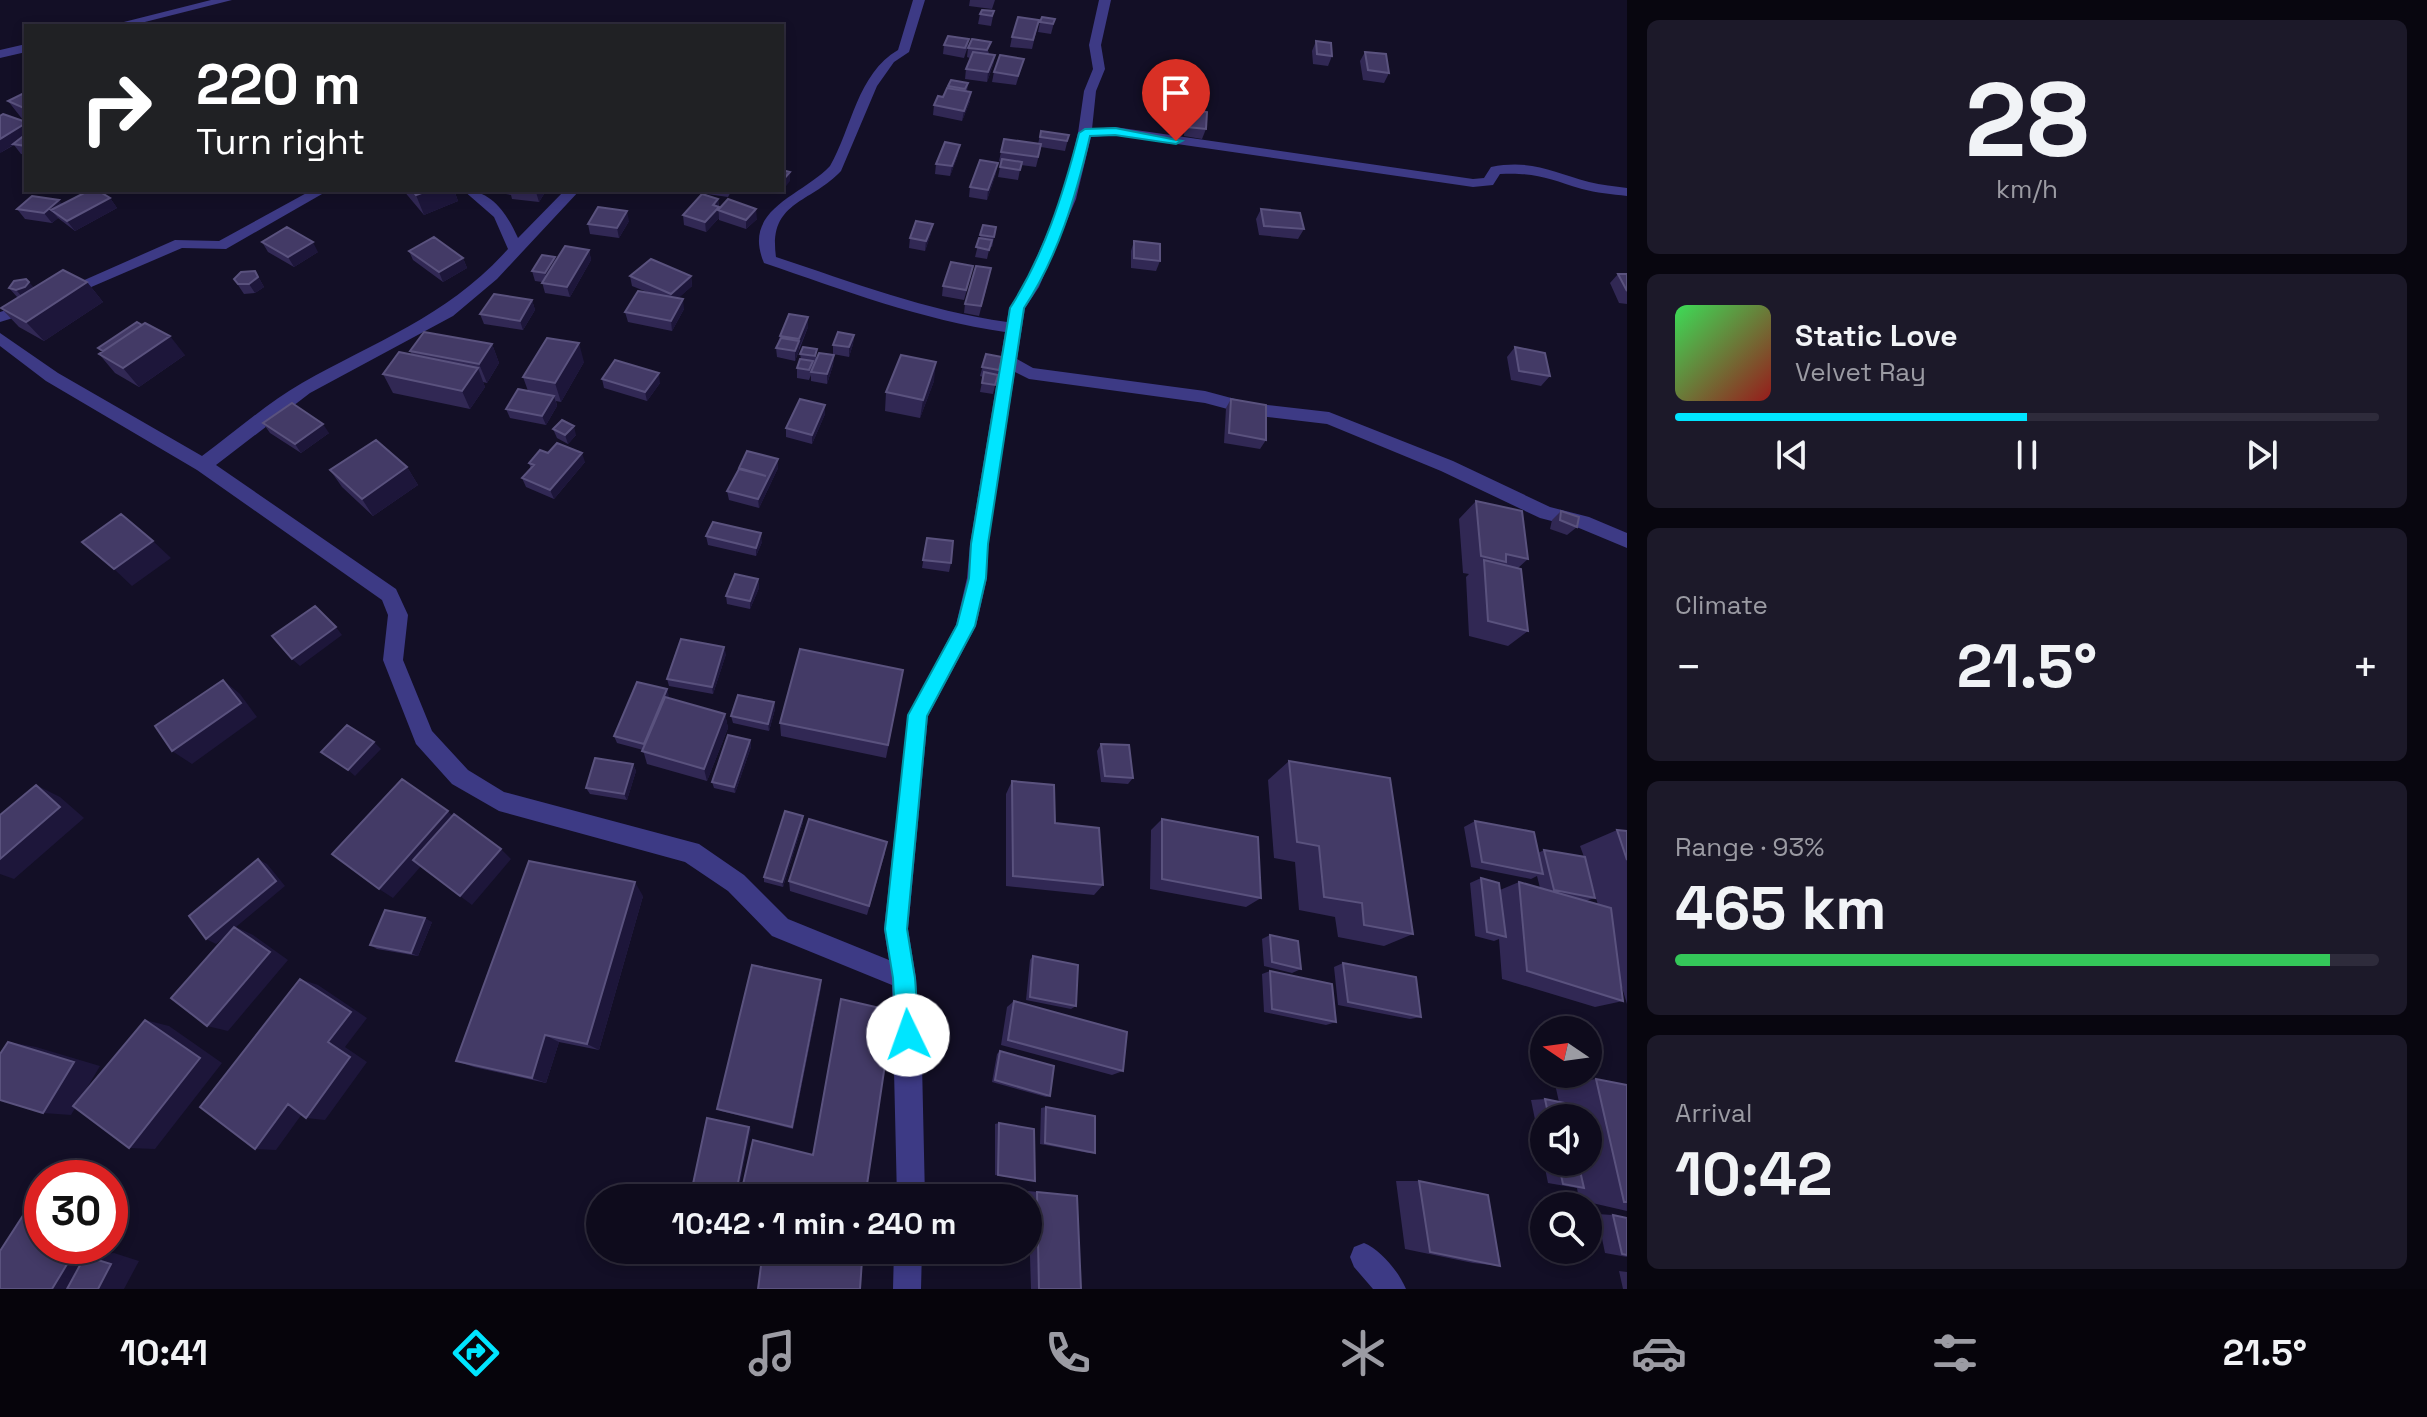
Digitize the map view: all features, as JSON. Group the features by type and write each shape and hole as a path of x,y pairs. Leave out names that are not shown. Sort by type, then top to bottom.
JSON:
{"street":[{"path":"123,24 226,0"},
{"path":"919,0 903,52 895,55 873,81 835,169 780,209 769,228 766,245 769,260 912,307 964,321 1013,328"},
{"path":"911,1184 904,978 896,929 918,715 966,626 977,578 979,544 1017,308 1031,287 1069,199 1085,133 1090,91 1099,69 1095,45 1105,0"},
{"path":"0,54 24,48"},
{"path":"1085,133 1115,131 1473,183 1488,182 1493,172 1502,168 1541,170 1587,186 1627,192"},
{"path":"794,177 817,184"},
{"path":"0,317 15,314 180,243 221,246 318,192"},
{"path":"472,192 500,215 516,251"},
{"path":"203,465 304,389 448,312 492,276 571,192"},
{"path":"0,338 52,377 203,465 389,595 398,615 393,660 424,737 460,777 499,801 691,852 736,883 780,928 904,978"},
{"path":"1008,361 1029,373 1205,397 1250,409 1329,418 1447,466 1546,513 1583,522 1627,541"},
{"path":"1364,1257 1392,1289"},
{"path":"907,1289 908,1264"}],"building":[{"path":"982,10 994,11 992,16 980,14"},
{"path":"1018,17 1039,20 1033,40 1012,37"},
{"path":"1042,17 1055,19 1053,24 1040,22"},
{"path":"948,36 969,39 965,48 944,45"},
{"path":"972,39 991,42 987,50 968,48"},
{"path":"1316,41 1331,43 1332,56 1317,54"},
{"path":"973,52 995,55 988,72 966,69"},
{"path":"1365,52 1386,54 1389,73 1368,70"},
{"path":"1000,55 1024,59 1018,76 994,72"},
{"path":"951,80 968,83 965,89 948,86"},
{"path":"947,88 971,92 964,111 934,105"},
{"path":"24,93 24,108 8,101"},
{"path":"1189,109 1207,112 1206,129 1187,127"},
{"path":"3,114 24,121 24,124 0,139 0,116"},
{"path":"1041,131 1069,135 1067,141 1040,137"},
{"path":"24,136 24,146 13,144"},
{"path":"1004,139 1041,144 1038,157 1001,152"},
{"path":"945,142 960,145 952,166 936,164"},
{"path":"1002,159 1022,162 1020,170 1000,167"},
{"path":"980,160 998,163 988,190 970,187"},
{"path":"86,192 100,192 110,198 67,221 51,210"},
{"path":"702,194 718,199 713,205 719,207 705,222 683,215"},
{"path":"32,196 59,200 44,213 17,209"},
{"path":"728,199 756,209 746,220 718,210"},
{"path":"598,207 627,211 617,228 588,224"},
{"path":"1261,209 1300,213 1304,229 1264,226"},
{"path":"916,221 933,224 926,241 910,238"},
{"path":"983,225 996,227 994,237 980,235"},
{"path":"287,227 313,242 288,257 262,242"},
{"path":"434,237 463,258 439,272 409,251"},
{"path":"979,238 992,240 989,250 976,247"},
{"path":"1134,241 1160,244 1160,261 1134,258"},
{"path":"565,246 589,250 567,287 542,283"},
{"path":"542,255 555,257 545,273 532,271"},
{"path":"651,259 691,276 671,294 630,276"},
{"path":"951,262 973,266 966,290 943,286"},
{"path":"976,266 991,268 981,306 965,304"},
{"path":"63,270 87,282 26,322 1,308"},
{"path":"255,271 258,277 249,284 238,284 234,279 241,272"},
{"path":"1618,274 1627,274 1627,291"},
{"path":"26,279 29,282 25,287 16,290 9,288 14,281"},
{"path":"638,291 683,299 671,321 625,312"},
{"path":"494,294 532,300 520,321 480,314"},
{"path":"789,314 808,317 799,339 780,336"},
{"path":"137,322 142,325 103,351 98,348"},
{"path":"145,323 170,336 123,368 99,354"},
{"path":"424,332 492,344 479,364 410,351"},
{"path":"838,332 854,335 849,347 833,345"},
{"path":"547,338 579,343 555,383 523,377"},
{"path":"781,338 799,341 795,351 776,348"},
{"path":"803,347 817,349 815,356 800,354"},
{"path":"1515,347 1545,353 1550,376 1519,371"},
{"path":"399,352 478,368 462,391 383,374"},
{"path":"819,353 834,355 827,374 811,372"},
{"path":"986,354 1002,357 999,370 982,367"},
{"path":"901,355 936,362 923,400 886,392"},
{"path":"800,359 813,361 809,370 797,368"},
{"path":"615,360 659,373 645,392 602,379"},
{"path":"984,372 998,375 995,385 982,383"},
{"path":"518,389 554,396 542,416 506,409"},
{"path":"800,399 825,405 812,435 786,428"},
{"path":"1231,399 1266,405 1266,440 1229,433"},
{"path":"292,403 323,424 295,444 263,423"},
{"path":"562,420 574,426 565,435 553,429"},
{"path":"376,440 407,467 362,499 330,470"},
{"path":"557,443 582,453 550,490 522,478 534,465 529,463 540,450 548,453"},
{"path":"747,451 778,459 758,499 727,491 739,469 766,476 739,468"},
{"path":"1476,501 1522,511 1528,559 1506,554 1506,562 1481,556"},
{"path":"1561,511 1579,517 1577,527 1560,520"},
{"path":"121,514 153,541 114,569 82,542"},
{"path":"713,522 761,533 756,548 706,536"},
{"path":"927,538 953,541 951,563 923,560"},
{"path":"1484,560 1521,569 1528,631 1488,621"},
{"path":"735,574 758,579 750,601 726,596"},
{"path":"315,606 336,627 292,659 272,636"},
{"path":"681,639 724,647 712,687 667,679"},
{"path":"800,649 903,670 888,745 780,723"},
{"path":"223,680 241,703 172,751 155,726"},
{"path":"637,682 667,689 644,744 614,736"},
{"path":"738,695 774,702 768,724 731,716"},
{"path":"665,697 725,714 704,769 642,751"},
{"path":"347,725 374,742 348,770 321,752"},
{"path":"728,735 750,740 734,787 712,782"},
{"path":"1101,744 1129,745 1133,778 1105,776"},
{"path":"595,758 633,764 624,794 586,788"},
{"path":"1289,761 1390,778 1413,934 1364,925 1362,903 1324,897 1319,846 1297,842"},
{"path":"402,779 448,811 379,889 332,854"},
{"path":"1012,781 1054,785 1055,823 1099,828 1103,885 1013,876"},
{"path":"36,785 60,807 0,859 0,815"},
{"path":"785,811 803,816 782,882 764,877"},
{"path":"454,814 501,849 460,896 413,860"},
{"path":"809,819 887,842 869,906 789,881"},
{"path":"1162,819 1258,837 1261,898 1162,879"},
{"path":"1475,821 1534,832 1543,874 1482,862"},
{"path":"1617,830 1627,831 1627,860"},
{"path":"1544,850 1585,857 1595,898 1554,890"},
{"path":"258,859 276,881 206,939 189,916"},
{"path":"529,861 635,882 587,1044 545,1035 532,1078 456,1061"},
{"path":"1481,878 1499,883 1506,937 1487,932"},
{"path":"1519,882 1611,908 1623,1001 1527,971"},
{"path":"385,910 425,918 411,953 370,945"},
{"path":"234,927 270,952 207,1026 171,998"},
{"path":"1270,935 1298,941 1301,969 1272,962"},
{"path":"1033,956 1078,965 1076,1006 1030,997"},
{"path":"1343,963 1416,977 1421,1017 1348,1002"},
{"path":"752,965 821,980 792,1127 717,1109"},
{"path":"1270,971 1332,984 1336,1022 1272,1009"},
{"path":"300,979 351,1012 328,1042 350,1057 306,1118 288,1104 255,1149 200,1107"},
{"path":"841,999 893,1011 867,1184 743,1184 753,1140 813,1155"},
{"path":"1014,1001 1127,1032 1123,1071 1008,1040"},
{"path":"145,1020 200,1058 129,1148 73,1106"},
{"path":"8,1042 74,1062 43,1113 0,1100 0,1054"},
{"path":"1000,1051 1054,1066 1050,1096 995,1080"},
{"path":"1602,1080 1627,1085 1627,1202 1624,1202 1598,1088 1602,1088"},
{"path":"1545,1099 1565,1104 1546,1104"},
{"path":"1046,1107 1095,1116 1095,1153 1045,1143"},
{"path":"707,1118 749,1127 738,1184 693,1184"},
{"path":"999,1123 1034,1129 1035,1181 998,1175"},
{"path":"1561,1176 1581,1176 1584,1188 1563,1184"},
{"path":"1419,1181 1488,1195 1500,1266 1430,1252"},
{"path":"1042,1192 1077,1196 1081,1289 1039,1289"},
{"path":"24,1214 24,1264 67,1264 52,1289 0,1289 0,1251"},
{"path":"1613,1215 1627,1218 1627,1255 1622,1254"},
{"path":"81,1264 111,1264 98,1289 67,1289"},
{"path":"761,1264 862,1264 860,1289 758,1289"}],"route":[{"path":"908,1035 904,978 896,929 918,715 966,626 977,578 979,544 1017,308 1031,287 1069,199 1085,133 1115,131 1176,141"}]}
